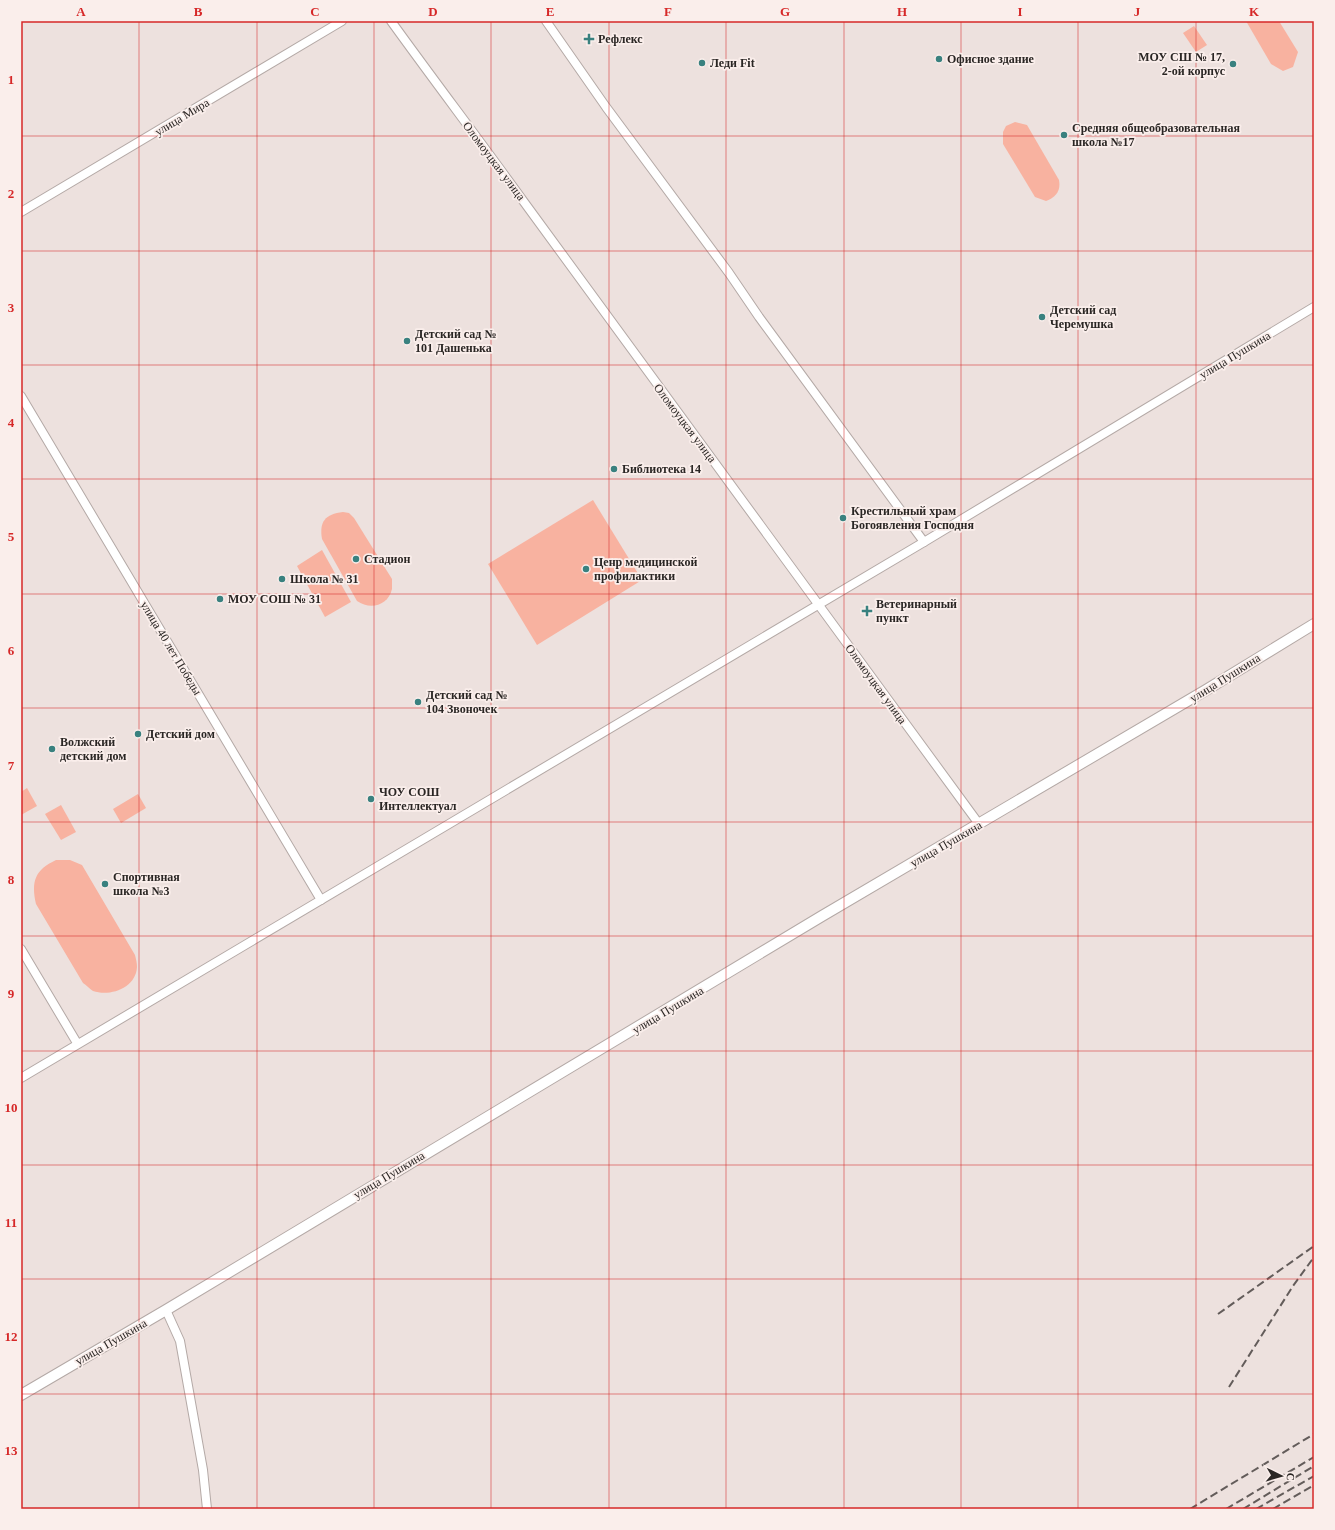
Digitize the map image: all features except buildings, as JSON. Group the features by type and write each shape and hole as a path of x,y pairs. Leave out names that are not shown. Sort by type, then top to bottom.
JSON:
{"main road":[{"name":"улица Пушкина","path":"21,1395 166,1310 1314,624"}],"street":[{"name":"улица Мира","path":"21,212 342,21"},
{"name":"Оломоуцкая улица","path":"391,21 979,824"},
{"path":"546,21 606,107 729,273 759,317 924,542"},
{"name":"улица Пушкина","path":"21,1078 77,1043 924,542 1314,307"},
{"name":"улица 40 лет Победы","path":"21,396 321,900"},
{"path":"21,949 77,1043"},
{"path":"166,1310 180,1341 203,1470 207,1509"}],"shaded area":[{"path":"1246,21 1279,21 1298,52 1293,67 1283,71 1271,64"},
{"path":"1194,26 1207,45 1196,52 1183,33"},
{"path":"1015,122 1027,125 1059,180 1057,193 1053,198 1046,201 1035,197 1003,144 1003,132 1006,126"},
{"path":"593,500 642,580 537,645 488,564"},
{"name":"Стадион","path":"343,512 349,513 354,518 392,579 392,589 390,595 383,603 373,606 362,604 357,601 322,539 321,528 325,520 332,515"},
{"path":"322,550 351,602 325,617 297,566"},
{"path":"27,788 37,806 21,815 21,792"},
{"path":"138,794 146,808 121,823 113,809"},
{"path":"61,805 76,832 61,840 45,814"},
{"path":"56,860 70,860 82,865 135,955 137,962 136,974 127,985 121,989 114,992 100,993 93,991 83,983 36,904 34,889 36,877 43,868"}],"railway":[{"path":"1218,1314 1314,1246"},
{"path":"1229,1387 1293,1286 1314,1257"},
{"path":"1190,1509 1314,1434"},
{"path":"1226,1509 1314,1457"},
{"path":"1243,1509 1314,1466"},
{"path":"1256,1509 1314,1476"},
{"path":"1273,1509 1314,1485"}],"place":[{"name":"Рефлекс","path":"589,39"},
{"name":"Офисное здание","path":"939,59"},
{"name":"Леди Fit","path":"702,63"},
{"name":"МОУ СШ № 17, 2-ой корпус","path":"1233,64"},
{"name":"Средняя общеобразовательная школа №17","path":"1064,135"},
{"name":"Детский сад Черемушка","path":"1042,317"},
{"name":"Детский сад № 101 Дашенька","path":"407,341"},
{"name":"Библиотека 14","path":"614,469"},
{"name":"Крестильный храм Богоявления Господня","path":"843,518"},
{"name":"Стадион","path":"356,559"},
{"name":"Ценр медицинской профилактики","path":"586,569"},
{"name":"Школа № 31","path":"282,579"},
{"name":"МОУ СОШ № 31","path":"220,599"},
{"name":"Ветеринарный пункт","path":"867,611"},
{"name":"Детский сад № 104 Звоночек","path":"418,702"},
{"name":"Детский дом","path":"138,734"},
{"name":"Волжский детский дом","path":"52,749"},
{"name":"ЧОУ СОШ Интеллектуал","path":"371,799"},
{"name":"Спортивная школа №3","path":"105,884"}]}
